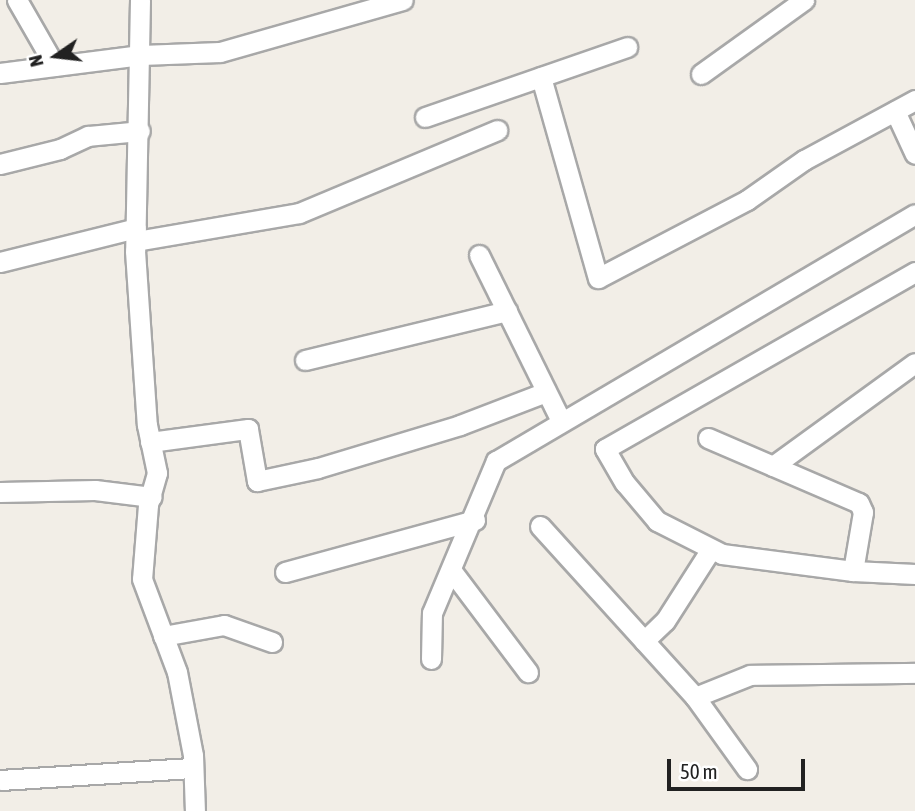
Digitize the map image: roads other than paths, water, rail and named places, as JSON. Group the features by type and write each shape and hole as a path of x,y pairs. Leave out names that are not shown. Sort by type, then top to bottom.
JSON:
{"street":[{"path":"17,0 55,66"},
{"path":"140,0 140,131 136,234 150,442 157,473 142,579 177,672 193,768 195,811"},
{"path":"0,73 141,55 220,52 403,0"},
{"path":"701,74 804,0"},
{"path":"425,117 627,47"},
{"path":"541,77 598,278 747,200 804,160 915,100"},
{"path":"895,111 915,154"},
{"path":"0,262 136,234 299,213 497,130"},
{"path":"0,164 60,149 88,136 140,131"},
{"path":"430,659 432,613 475,520 487,476 496,461 915,214"},
{"path":"479,255 561,421"},
{"path":"915,272 605,449 625,484 657,521 722,554 853,571 915,574"},
{"path":"305,360 507,311"},
{"path":"773,466 915,363"},
{"path":"150,442 248,429 257,481 318,468 460,425 546,392"},
{"path":"708,438 859,503 863,512 853,571"},
{"path":"0,492 95,491 152,497"},
{"path":"285,572 475,520"},
{"path":"540,526 695,697 747,769"},
{"path":"644,641 665,621 711,549"},
{"path":"451,570 528,671"},
{"path":"163,636 224,625 272,642"},
{"path":"695,697 750,675 915,673"},
{"path":"0,780 193,768"}]}
